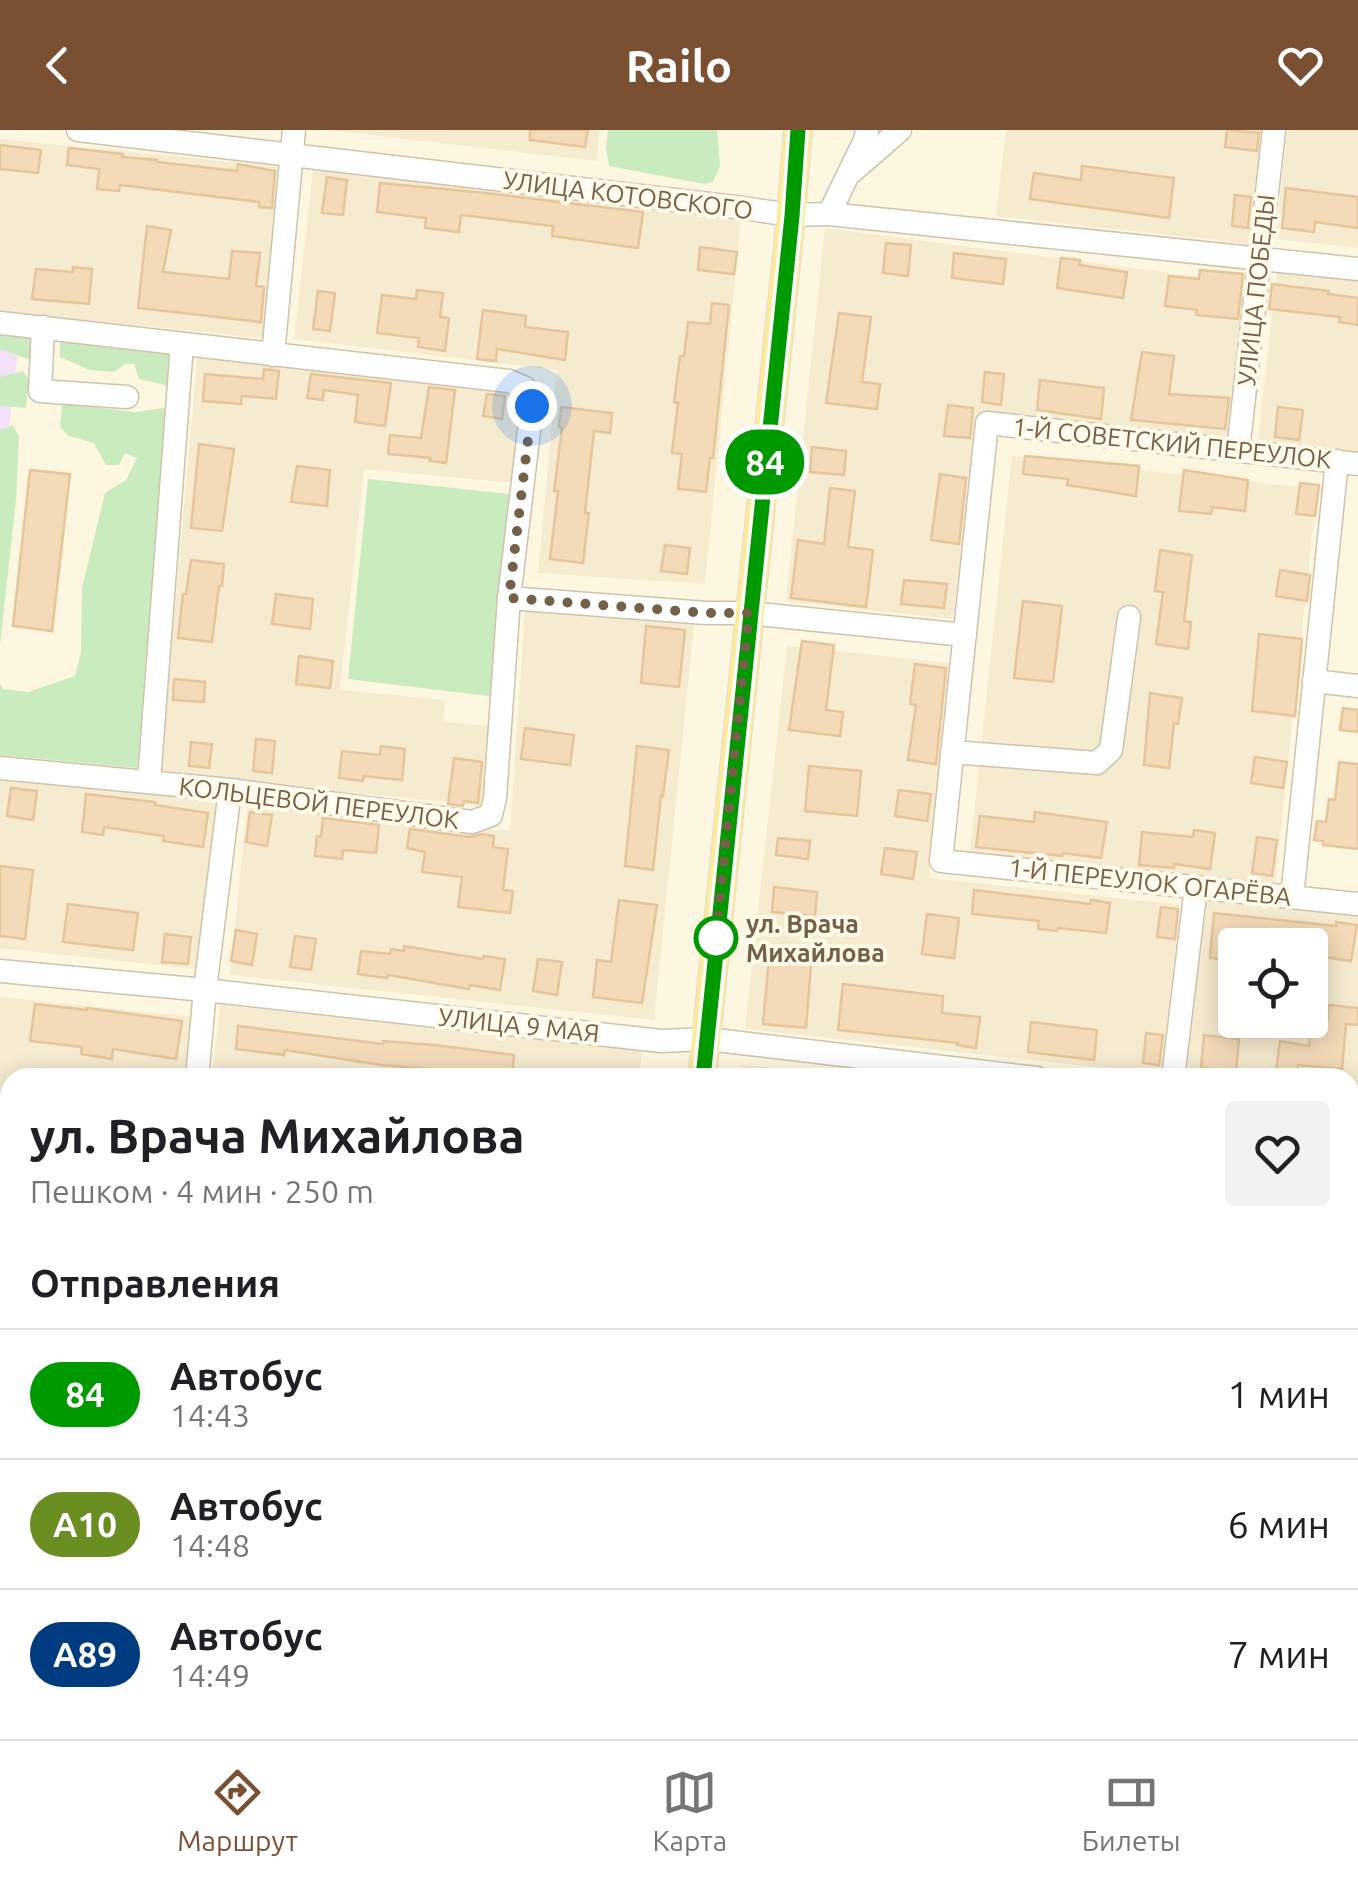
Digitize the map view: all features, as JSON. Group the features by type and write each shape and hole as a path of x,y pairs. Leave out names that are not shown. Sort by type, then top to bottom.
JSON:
{"main road":[{"path":"703,1068 798,130"}],"street":[{"name":"УЛИЦА КОТОВСКОГО","path":"78,130 792,216 828,214 1358,269"},
{"path":"273,355 294,130"},
{"path":"828,214 867,130"},
{"path":"847,176 900,130"},
{"name":"УЛИЦА ПОБЕДЫ","path":"1238,450 1274,130"},
{"name":"КОЛЬЦЕВОЙ ПЕРЕУЛОК","path":"0,323 509,381 526,388 532,406 509,598 491,815 472,822 230,790 0,768"},
{"path":"43,327 40,391 127,397"},
{"name":"КОЛЬЦЕВОЙ ПЕРЕУЛОК","path":"149,781 182,344"},
{"name":"1-Й СОВЕТСКИЙ ПЕРЕУЛОК","path":"965,635 987,423 1347,462"},
{"path":"1292,896 1314,681 1347,462"},
{"path":"509,598 749,613 965,635 952,752 1097,763 1111,750 1128,617"},
{"path":"1314,681 1358,686"},
{"name":"1-Й ПЕРЕУЛОК ОГАРЁВА","path":"952,752 941,860 1358,904"},
{"path":"198,1068 230,790"},
{"path":"1174,1068 1196,888"},
{"name":"УЛИЦА 9 МАЯ","path":"0,970 660,1041 706,1039 952,1068"}],"shaded area":[{"path":"328,130 599,130 597,161"},
{"path":"1006,130 1268,130 1252,244 996,216"},
{"path":"1287,130 1358,130 1358,248 1276,239"},
{"path":"0,139 295,168 275,339 0,312"},
{"path":"313,169 741,220 705,584 538,573 557,370 294,339"},
{"path":"825,228 1248,283 1231,443 979,413 953,619 786,601"},
{"path":"1277,271 1358,280 1358,452 1258,440"},
{"path":"0,329 20,331 0,506"},
{"path":"198,350 534,387 525,484 364,469 340,690 446,700 443,722 501,727 491,806 160,775"},
{"path":"1012,456 1317,489 1275,884 970,851"},
{"path":"525,610 694,625 654,1020 230,975 247,807 510,831"},
{"path":"787,646 951,663 929,878 1180,905 1163,1068 1106,1068 745,1029"},
{"path":"0,776 232,800 213,971 0,948"},
{"path":"1201,897 1358,913 1358,1068 1182,1068"},
{"path":"0,997 194,1017 189,1068 0,1068"},
{"path":"220,1005 642,1049 640,1068 213,1068"}],"green space":[{"path":"608,130 717,130 720,166 713,182 704,184 609,166"},
{"path":"0,329 37,333 35,354 28,359 0,349"},
{"path":"60,334 177,344 173,387 139,379 134,364 125,364 114,372 89,370 60,357"},
{"path":"23,371 29,380 26,408 0,406 0,377"},
{"path":"62,403 135,412 171,407 137,768 0,755 0,684 3,689 28,692 75,676 81,652 82,588 105,493 126,480 137,458 125,453 119,465 106,465 94,443 69,436 60,427"},
{"path":"13,425 19,436 16,500 0,645 0,430"},
{"path":"368,479 520,495 495,697 348,679"}],"building":[{"path":"530,130 588,130 585,147 530,140"},
{"path":"1227,130 1259,133 1257,151 1225,147"},
{"path":"0,145 41,150 38,173 0,169"},
{"path":"69,148 237,171 238,164 275,171 272,208 259,207 259,202 120,185 119,191 97,189 99,169 67,165"},
{"path":"1082,166 1174,178 1169,218 1030,199 1034,173 1081,180"},
{"path":"327,177 347,180 343,215 322,213"},
{"path":"380,183 643,212 638,248 552,236 553,226 461,215 459,232 425,228 426,218 377,212"},
{"path":"1286,188 1358,197 1358,228 1315,222 1314,232 1282,228"},
{"path":"1235,195 1251,197 1248,228 1232,226"},
{"path":"147,226 171,230 163,272 229,279 232,251 260,253 256,286 264,287 261,322 138,308"},
{"path":"886,243 911,245 908,276 883,273"},
{"path":"700,247 737,252 734,274 698,270"},
{"path":"954,253 1006,259 1003,284 952,278"},
{"path":"1061,258 1080,260 1079,265 1127,272 1123,298 1057,288"},
{"path":"73,267 92,269 89,304 32,299 36,269 73,272"},
{"path":"1200,270 1243,274 1238,319 1196,315 1197,310 1165,306 1169,276 1199,279"},
{"path":"1272,284 1358,298 1358,325 1339,322 1340,317 1269,309"},
{"path":"417,290 443,293 440,317 449,318 445,351 418,347 419,338 377,333 382,295 416,299"},
{"path":"318,291 335,293 330,331 313,329"},
{"path":"712,303 729,305 706,492 678,489 682,454 672,453 678,403 674,402 688,322 710,324"},
{"path":"483,310 526,316 525,327 568,332 565,360 497,349 496,361 477,359"},
{"path":"839,313 871,317 862,382 880,384 877,409 826,403"},
{"path":"1142,352 1174,356 1169,394 1229,398 1225,429 1131,420"},
{"path":"264,369 279,371 276,399 242,396 241,404 203,401 205,374 263,379"},
{"path":"985,372 1004,374 1001,405 982,402"},
{"path":"311,374 391,383 385,426 355,422 358,395 324,390 323,400 307,398"},
{"path":"1040,380 1104,388 1101,419 1037,410"},
{"path":"429,387 455,390 446,463 388,454 390,435 421,438"},
{"path":"487,394 505,396 502,419 483,416"},
{"path":"948,405 973,408 970,438 944,436"},
{"path":"561,407 612,413 610,433 594,431 583,563 550,559 558,491 554,491"},
{"path":"1278,407 1303,410 1299,440 1275,437"},
{"path":"199,444 234,449 222,531 191,528"},
{"path":"812,447 846,451 844,475 810,472"},
{"path":"1025,456 1139,466 1136,496 1067,485 1068,479 1023,474"},
{"path":"297,466 330,470 327,506 291,502"},
{"path":"30,470 70,474 52,631 13,626"},
{"path":"1184,470 1248,480 1245,511 1212,507 1211,514 1179,511"},
{"path":"940,474 966,478 959,544 931,540"},
{"path":"1300,483 1319,485 1315,516 1296,514"},
{"path":"830,488 855,491 848,547 873,550 866,607 791,598 798,540 824,544"},
{"path":"665,545 690,548 687,574 661,571"},
{"path":"1160,550 1192,555 1184,621 1191,622 1188,649 1156,644 1163,592 1155,591"},
{"path":"191,560 224,564 212,642 178,638"},
{"path":"1280,570 1310,575 1307,601 1276,596"},
{"path":"904,580 947,584 944,608 901,604"},
{"path":"276,594 313,599 310,629 272,624"},
{"path":"1023,601 1062,606 1053,682 1014,678"},
{"path":"646,626 685,630 679,687 641,683"},
{"path":"1259,634 1302,639 1295,716 1252,711"},
{"path":"802,641 834,645 826,710 843,712 840,736 789,730"},
{"path":"299,656 333,661 330,688 296,684"},
{"path":"915,664 946,668 936,764 908,760 916,705 910,704"},
{"path":"174,679 205,682 204,702 173,700"},
{"path":"1150,693 1182,698 1178,724 1174,723 1169,768 1144,765"},
{"path":"1343,708 1358,710 1358,732 1340,730"},
{"path":"525,728 574,735 570,765 521,759"},
{"path":"256,739 275,741 272,773 253,771"},
{"path":"191,742 212,744 209,768 189,766"},
{"path":"381,746 405,749 402,780 339,778 342,751 380,755"},
{"path":"637,746 669,750 653,870 625,866"},
{"path":"1255,757 1287,762 1283,788 1251,783"},
{"path":"454,758 482,762 478,803 448,804"},
{"path":"1339,762 1358,764 1358,849 1323,845 1323,841 1314,840 1317,821 1326,822 1329,799 1335,800"},
{"path":"809,766 861,771 857,816 805,811"},
{"path":"11,788 37,791 33,820 7,816"},
{"path":"899,790 931,794 927,821 895,816"},
{"path":"86,794 208,813 203,847 163,841 164,836 104,827 103,835 82,832"},
{"path":"250,812 272,815 267,846 246,842"},
{"path":"1035,812 1107,822 1101,858 976,847 980,816 1034,822"},
{"path":"323,818 379,825 376,853 343,850 342,859 315,856"},
{"path":"410,829 494,836 493,847 508,849 503,890 513,891 510,913 458,907 462,877 422,872 425,852 407,848"},
{"path":"1194,830 1215,833 1210,869 1139,865 1142,832 1193,837"},
{"path":"1257,837 1277,840 1272,876 1252,873"},
{"path":"778,838 810,841 808,859 776,855"},
{"path":"885,848 917,852 913,879 881,874"},
{"path":"0,866 33,870 25,939 0,936"},
{"path":"774,887 817,892 815,916 772,912"},
{"path":"974,890 1110,903 1106,933 1038,929 1039,921 972,914"},
{"path":"619,900 657,905 642,1003 593,997 597,960 611,962"},
{"path":"68,904 138,913 133,950 63,942"},
{"path":"1161,907 1178,909 1175,939 1157,937"},
{"path":"1214,913 1357,925 1351,961 1328,958 1328,928 1218,928 1218,959 1210,958"},
{"path":"927,914 959,918 954,958 922,954"},
{"path":"236,930 257,934 252,965 231,961"},
{"path":"165,934 191,937 188,964 162,962"},
{"path":"295,936 316,939 311,970 290,967"},
{"path":"404,946 505,959 500,990 358,974 361,951 390,954 391,949 404,951"},
{"path":"770,947 812,952 806,1028 763,1024"},
{"path":"538,959 562,962 557,995 533,991"},
{"path":"843,984 943,996 942,1013 980,1017 976,1048 838,1030"},
{"path":"35,1004 182,1021 176,1059 113,1049 112,1059 81,1054 82,1047 30,1041"},
{"path":"1329,1005 1358,1008 1358,1025 1346,1024 1342,1068 1276,1068 1280,1041 1309,1046 1310,1038 1328,1038"},
{"path":"1031,1022 1097,1030 1094,1060 1028,1052"},
{"path":"238,1026 514,1055 513,1068 416,1068 285,1050 284,1055 236,1049"},
{"path":"1146,1033 1163,1035 1159,1065 1143,1063"},
{"path":"1204,1035 1239,1039 1236,1068 1201,1068"}],"bus line":[{"name":"84","path":"704,1068 798,130"}],"place":[{"name":"ул. Врача Михайлова","path":"716,938"}],"route":[{"path":"532,406 509,598 749,613 716,938"}]}
